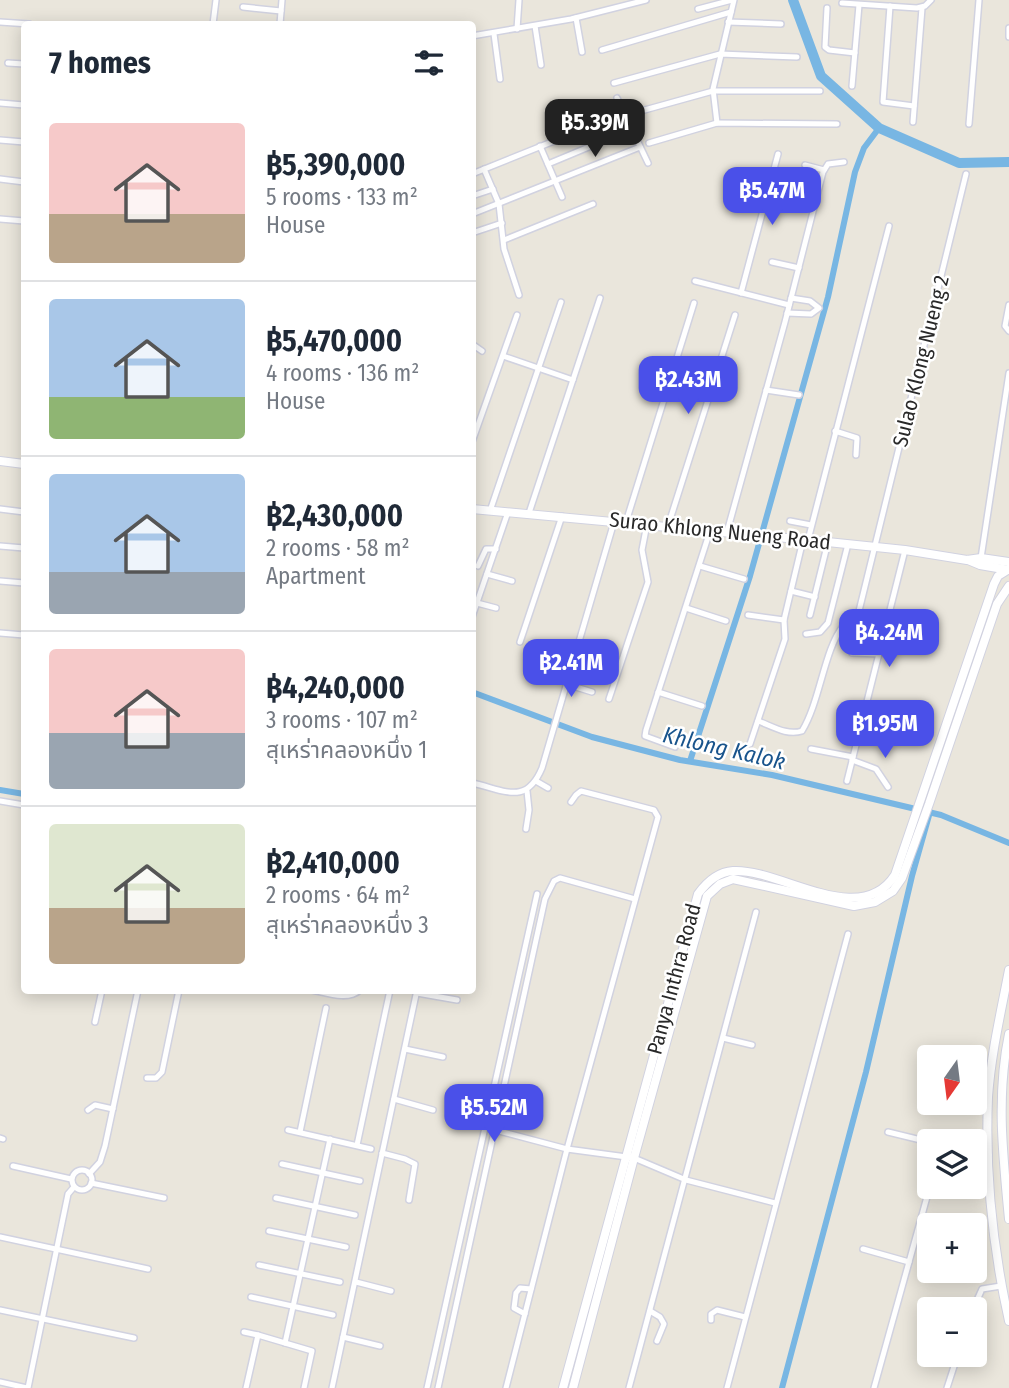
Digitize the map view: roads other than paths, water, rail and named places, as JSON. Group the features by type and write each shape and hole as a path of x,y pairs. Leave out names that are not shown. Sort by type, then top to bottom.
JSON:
{"street":[{"path":"213,21 216,0"},
{"path":"280,21 282,0"},
{"path":"517,29 519,0"},
{"path":"476,36 576,18 646,0"},
{"path":"698,9 733,0 713,91 717,123"},
{"path":"842,4 922,8 932,0"},
{"path":"969,124 979,0"},
{"path":"852,86 859,5"},
{"path":"890,6 883,100 885,104 914,106"},
{"path":"243,7 281,11"},
{"path":"827,8 825,47 829,50 855,53"},
{"path":"913,122 922,8"},
{"path":"602,50 731,12"},
{"path":"576,18 582,52"},
{"path":"0,22 21,23"},
{"path":"728,22 781,24"},
{"path":"535,26 541,65"},
{"path":"1009,28 1009,37"},
{"path":"494,34 500,79"},
{"path":"614,83 720,54 797,57"},
{"path":"8,63 21,64"},
{"path":"641,111 713,91 820,91"},
{"path":"617,98 648,163"},
{"path":"0,103 21,105"},
{"path":"476,172 624,113"},
{"path":"649,144 717,123 837,124"},
{"path":"548,164 632,129"},
{"path":"0,140 21,142"},
{"path":"540,146 562,197"},
{"path":"476,213 640,147"},
{"path":"741,293 778,154"},
{"path":"727,532 788,313 824,170 828,164 844,162"},
{"path":"805,165 824,170"},
{"path":"484,169 499,204 506,256 519,295"},
{"name":"Sulao Klong Nueng 2","path":"758,721 785,732 802,731 837,635 843,625 856,621 966,174"},
{"path":"0,179 21,182"},
{"path":"476,195 493,189"},
{"path":"504,240 593,204"},
{"path":"0,219 21,221"},
{"path":"476,232 502,223"},
{"path":"750,744 785,639 784,620 791,591 811,525 889,226"},
{"path":"772,262 799,268"},
{"path":"695,281 789,305"},
{"path":"529,513 600,298"},
{"path":"788,313 811,314 819,308 810,301 791,298"},
{"path":"490,511 561,302"},
{"path":"626,522 694,303"},
{"path":"1009,305 1005,326 1009,331"},
{"path":"668,526 735,314"},
{"path":"476,431 517,315"},
{"path":"476,347 482,351"},
{"path":"503,356 573,380"},
{"path":"994,584 981,561 1009,373"},
{"path":"766,390 799,395"},
{"path":"835,431 856,437 856,455"},
{"path":"0,461 21,464"},
{"path":"0,509 21,512"},
{"name":"Surao Khlong Nueng Road","path":"476,509 905,550 981,561 1008,568"},
{"path":"496,608 477,603 508,512"},
{"path":"520,642 562,516"},
{"path":"476,784 518,792 527,791 536,781 554,729 615,521"},
{"path":"790,521 811,525"},
{"path":"609,699 648,582 642,550 648,524"},
{"path":"676,747 645,736 710,531"},
{"path":"810,615 828,542"},
{"path":"806,634 820,632 828,623 848,544"},
{"path":"0,545 21,548"},
{"path":"476,564 486,549 496,549"},
{"path":"847,781 905,550"},
{"path":"476,566 512,581"},
{"path":"700,566 744,579"},
{"name":"Panya Inthra Road","path":"925,802 994,584 1008,568"},
{"path":"0,581 21,583"},
{"name":"Panya Inthra Road","path":"573,1388 629,1158 698,894 714,877 730,871 853,899 862,898 891,882 925,802 996,604 1009,586"},
{"path":"791,591 815,597"},
{"path":"686,608 726,621"},
{"path":"748,615 784,620"},
{"path":"0,632 21,635"},
{"path":"852,653 879,654"},
{"path":"567,679 576,687 592,692"},
{"path":"658,692 702,706"},
{"path":"860,729 908,742"},
{"path":"811,750 853,758 876,769 888,787"},
{"path":"536,781 548,788"},
{"path":"526,829 529,810 527,791"},
{"path":"506,1388 567,1149 658,813 581,791 571,802"},
{"path":"0,802 21,805"},
{"path":"438,1388 545,899 554,881 566,878 635,899"},
{"path":"427,1388 537,894"},
{"path":"629,1388 757,912"},
{"path":"727,1388 848,934"},
{"path":"1009,970 995,1041 988,1097 993,1225 1001,1286 1009,1321"},
{"path":"95,1022 101,994"},
{"path":"89,1174 100,1162 137,994"},
{"path":"147,1078 156,1078 162,1072 178,994"},
{"path":"336,994 356,994"},
{"path":"357,1145 389,994"},
{"path":"332,1388 417,994"},
{"path":"427,994 457,1000"},
{"path":"300,1132 326,1008"},
{"path":"1009,1034 1000,1096 1009,1219"},
{"path":"723,1038 752,1045"},
{"path":"405,1049 443,1057"},
{"path":"394,1099 433,1110"},
{"path":"89,1110 98,1105 113,1109"},
{"path":"487,1118 497,1120"},
{"path":"288,1130 371,1149"},
{"path":"888,1132 917,1139"},
{"path":"483,1134 494,1133 567,1149 629,1158 686,1180 775,1203"},
{"path":"285,1343 330,1139"},
{"path":"382,1153 415,1164 409,1200"},
{"name":"Panya Inthra Road","path":"563,1388 629,1158"},
{"path":"282,1164 360,1181"},
{"path":"13,1167 72,1179"},
{"path":"74,1187 73,1174 81,1170 89,1174"},
{"path":"89,1174 91,1183"},
{"path":"74,1187 84,1190 91,1183"},
{"path":"91,1183 164,1198"},
{"path":"0,1382 27,1388 68,1194 74,1187"},
{"path":"276,1198 355,1215"},
{"path":"873,1388 926,1199"},
{"path":"269,1231 346,1247"},
{"path":"0,1237 148,1269"},
{"path":"863,1249 909,1262"},
{"path":"259,1265 341,1282"},
{"path":"356,1282 391,1291"},
{"path":"978,1297 982,1289 1001,1286"},
{"path":"525,1314 514,1308 516,1293 520,1287 531,1289"},
{"path":"251,1297 333,1315"},
{"path":"0,1310 134,1338"},
{"path":"710,1320 713,1311 717,1310 745,1317"},
{"path":"650,1311 660,1317 664,1324 657,1341"},
{"path":"244,1332 312,1351 304,1388"},
{"path":"246,1388 258,1335"},
{"path":"343,1337 380,1346"},
{"path":"947,1388 954,1367"}],"waterway":[{"path":"793,0 821,76 879,128 959,163 1009,162"},
{"path":"690,761 750,576 828,297 855,172 864,148 879,128"},
{"name":"Khlong Kalok","path":"476,694 592,737 680,760 772,775 941,815 1009,843"},
{"path":"0,790 21,794"},
{"path":"782,1388 866,1072 912,876 930,812"}]}
